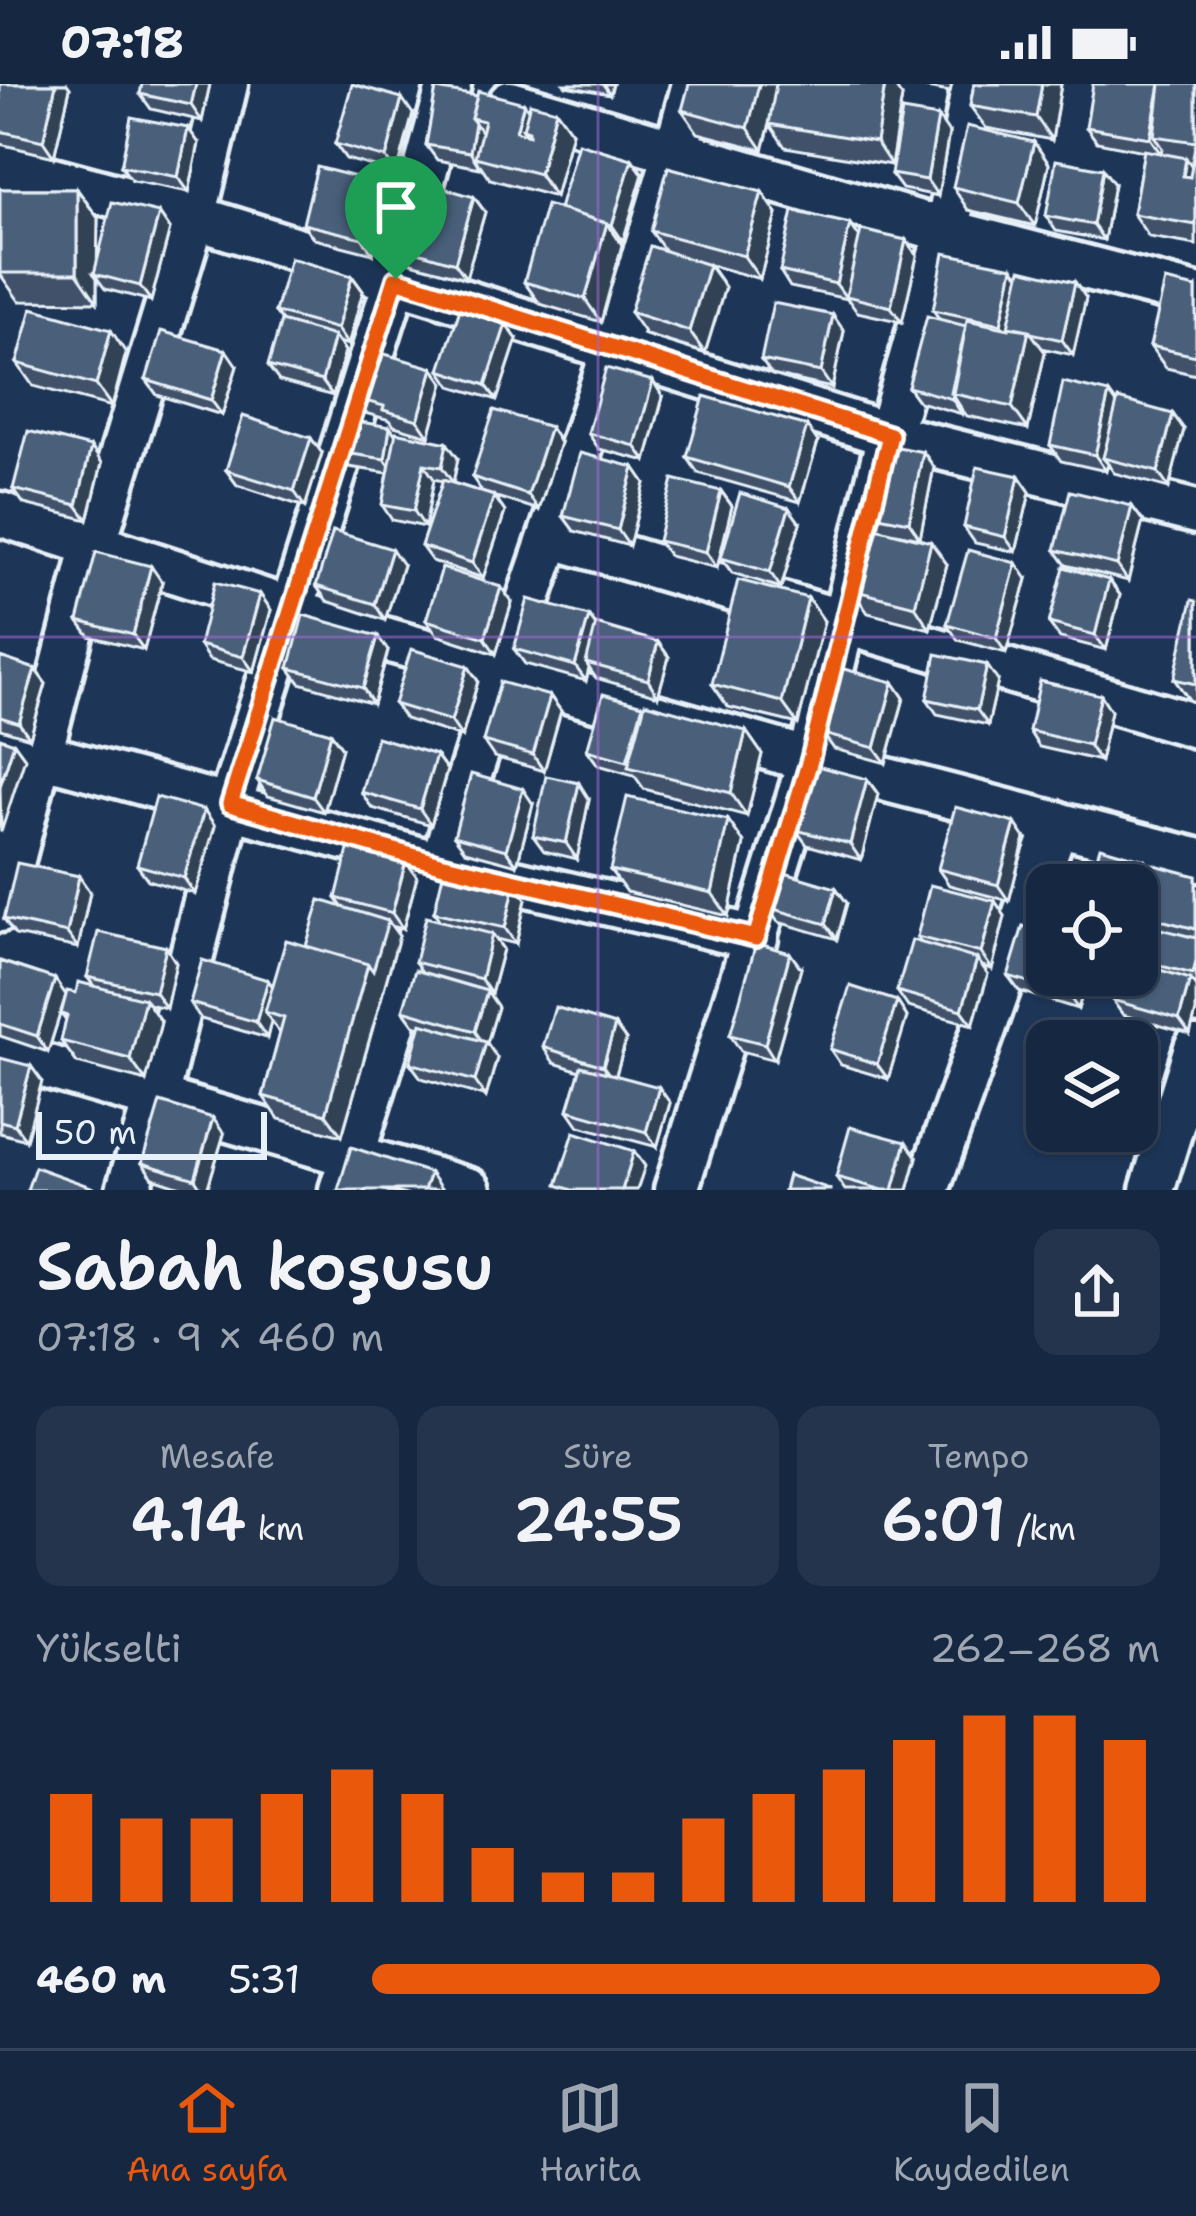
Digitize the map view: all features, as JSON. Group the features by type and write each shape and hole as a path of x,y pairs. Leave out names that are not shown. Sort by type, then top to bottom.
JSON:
{"street":[{"path":"0,910 94,545 194,218 226,84"},
{"path":"128,1190 230,804 396,279 448,84 947,231 1196,296"},
{"path":"347,1172 440,864 676,154 694,84"},
{"path":"676,1190 810,760 890,435 947,231 974,84"},
{"path":"0,165 396,279 890,435 1196,512"},
{"path":"0,514 292,609 810,760 1196,860"},
{"path":"551,536 1196,726"},
{"path":"0,744 440,864 756,938"},
{"path":"927,1190 1057,823"},
{"path":"1152,1190 1196,1048"},
{"path":"0,1053 156,1098 347,1172 469,1190"}],"building":[{"path":"0,84 56,84 43,141 0,131"},
{"path":"142,84 196,84 191,105 140,94"},
{"path":"352,84 402,98 386,158 335,144"},
{"path":"689,84 759,84 748,128 682,110"},
{"path":"776,84 885,84 876,142 769,124"},
{"path":"974,84 1042,84 1036,117 970,106"},
{"path":"1093,84 1160,84 1150,138 1086,127"},
{"path":"1160,84 1196,84 1196,142 1154,136"},
{"path":"436,89 477,96 470,152 426,145"},
{"path":"478,91 524,103 516,131 529,135 523,129 530,103 556,110 539,174 475,157 484,121 471,118"},
{"path":"902,111 938,117 927,180 891,174"},
{"path":"131,117 188,128 178,177 121,166"},
{"path":"967,126 1034,142 1019,203 953,187"},
{"path":"578,143 632,159 612,225 559,209"},
{"path":"1195,145 1196,225 1133,214 1144,150 1186,158 1183,176 1190,177"},
{"path":"1056,160 1103,169 1093,225 1046,216"},
{"path":"317,167 376,182 362,238 303,224"},
{"path":"668,167 762,192 744,256 651,231"},
{"path":"420,181 474,197 455,263 401,247"},
{"path":"0,189 77,189 77,273 0,273"},
{"path":"112,202 159,213 140,286 94,274"},
{"path":"546,205 607,223 585,299 524,282"},
{"path":"793,211 850,224 836,284 780,271"},
{"path":"861,230 906,240 891,307 846,296"},
{"path":"650,246 709,265 689,331 630,312"},
{"path":"944,253 1013,267 1001,324 933,310"},
{"path":"290,258 352,276 337,329 275,312"},
{"path":"1021,269 1075,282 1062,340 1008,327"},
{"path":"1165,281 1196,288 1196,356 1150,346"},
{"path":"773,303 833,315 821,372 761,360"},
{"path":"32,308 111,330 96,385 17,363"},
{"path":"460,309 506,324 486,385 440,370"},
{"path":"927,316 966,326 952,399 908,387"},
{"path":"967,320 1029,330 1012,407 951,393"},
{"path":"281,321 334,336 322,381 268,366"},
{"path":"161,331 226,350 211,400 146,380"},
{"path":"364,348 433,368 418,420 350,397"},
{"path":"606,368 653,381 635,446 588,433"},
{"path":"1063,382 1109,393 1095,455 1050,445"},
{"path":"704,396 807,426 789,487 687,457"},
{"path":"1118,399 1173,414 1158,472 1103,458"},
{"path":"494,410 550,427 528,495 472,477"},
{"path":"243,416 311,438 294,491 226,470"},
{"path":"343,419 390,427 385,459 338,452"},
{"path":"28,431 91,447 77,505 13,489"},
{"path":"396,432 447,443 442,467 424,464 414,511 382,505"},
{"path":"883,444 923,452 909,522 869,514"},
{"path":"580,453 634,467 618,530 563,516"},
{"path":"977,467 1019,476 1005,537 964,527"},
{"path":"673,479 721,491 706,552 658,541"},
{"path":"443,480 494,496 472,563 421,546"},
{"path":"1070,491 1132,506 1117,565 1055,550"},
{"path":"740,493 789,508 770,572 721,558"},
{"path":"868,526 931,542 915,606 852,590"},
{"path":"333,531 392,549 375,604 316,586"},
{"path":"968,550 1016,563 996,638 947,624"},
{"path":"96,552 151,566 133,635 78,621"},
{"path":"1064,567 1109,580 1095,635 1049,623"},
{"path":"442,568 501,587 485,638 426,620"},
{"path":"738,580 808,598 782,702 712,684"},
{"path":"215,582 260,594 243,657 199,645"},
{"path":"528,599 589,616 575,666 514,649"},
{"path":"1192,600 1196,601 1196,684 1174,679"},
{"path":"303,615 378,636 363,688 289,668"},
{"path":"596,624 658,642 648,680 586,663"},
{"path":"411,649 468,666 451,721 394,704"},
{"path":"936,654 987,665 977,710 927,699"},
{"path":"0,657 35,669 19,723 0,717"},
{"path":"840,668 893,682 875,748 823,734"},
{"path":"1040,681 1101,695 1089,745 1029,731"},
{"path":"500,682 550,696 533,755 483,741"},
{"path":"603,694 643,705 627,761 587,750"},
{"path":"645,703 746,731 731,793 628,767"},
{"path":"275,717 331,733 313,797 257,780"},
{"path":"377,737 436,755 420,809 361,792"},
{"path":"0,738 14,743 0,786"},
{"path":"813,765 867,779 850,844 796,830"},
{"path":"471,774 523,789 506,850 454,836"},
{"path":"546,776 579,783 566,843 533,836"},
{"path":"156,797 204,810 184,878 137,865"},
{"path":"627,797 728,820 712,893 610,870"},
{"path":"955,807 1015,823 998,885 938,869"},
{"path":"349,846 406,861 392,913 336,898"},
{"path":"1100,847 1145,860 1144,864 1095,864"},
{"path":"17,863 79,876 67,933 4,919"},
{"path":"445,866 515,883 505,928 434,912"},
{"path":"1158,866 1196,876 1196,929 1158,919"},
{"path":"778,871 836,888 826,924 767,907"},
{"path":"930,885 995,901 981,953 917,937"},
{"path":"320,900 388,921 373,971 368,964 306,946"},
{"path":"426,917 492,934 481,979 415,962"},
{"path":"1023,926 1026,927 1026,981 1008,976"},
{"path":"1158,928 1196,938 1193,974 1158,965"},
{"path":"98,932 166,947 155,992 87,977"},
{"path":"286,940 368,964 326,1114 263,1096 284,1018 265,1012"},
{"path":"912,940 977,959 962,1010 897,991"},
{"path":"756,943 790,953 765,1044 730,1035"},
{"path":"202,960 268,980 256,1022 190,1003"},
{"path":"0,961 55,979 37,1036 0,1024"},
{"path":"1158,969 1190,979 1179,1019 1112,1000 1113,996 1158,996"},
{"path":"415,970 487,991 475,1031 403,1010"},
{"path":"78,982 145,999 130,1059 61,1041 67,991 76,993"},
{"path":"850,986 897,1001 877,1064 830,1049"},
{"path":"555,1007 615,1025 603,1066 543,1047"},
{"path":"421,1023 486,1042 475,1081 410,1063"},
{"path":"0,1058 31,1066 15,1125 0,1121"},
{"path":"581,1066 659,1087 646,1132 568,1110"},
{"path":"160,1102 213,1118 195,1179 142,1163"},
{"path":"850,1127 906,1142 893,1190 836,1177"},
{"path":"574,1132 634,1151 622,1190 572,1190 557,1185"},
{"path":"351,1147 430,1173 424,1190 338,1190"},
{"path":"35,1167 94,1188 27,1190"},
{"path":"788,1175 830,1189 830,1190 784,1190"}],"route":[{"path":"396,279 890,435 810,760 756,938 440,864 230,804 396,279"}]}
